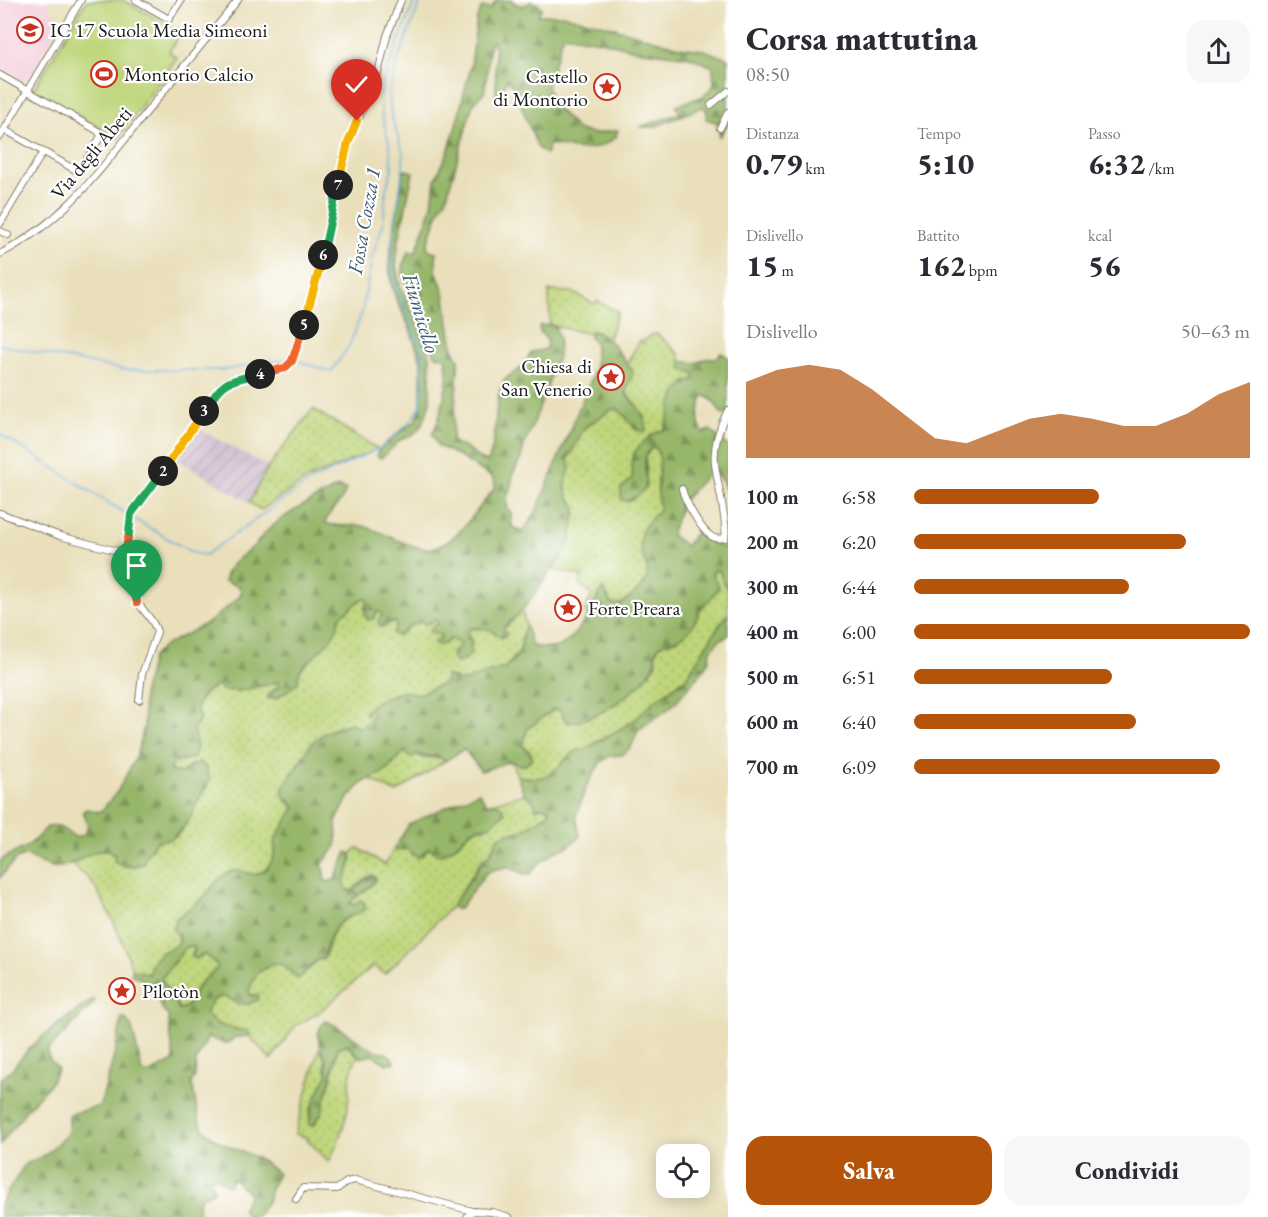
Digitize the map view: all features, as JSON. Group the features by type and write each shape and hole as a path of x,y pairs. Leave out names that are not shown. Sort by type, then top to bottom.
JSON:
{"street":[{"path":"0,137 81,0"},
{"path":"136,0 169,19 181,0"},
{"name":"Via degli Abeti","path":"0,254 33,236 64,211 97,174 237,0"},
{"path":"125,553 131,514 178,451 221,386 229,381 285,368 292,361 310,304 348,143 374,82 387,36 401,0"},
{"path":"0,75 98,131 101,136 82,171 79,172 4,130"},
{"path":"711,105 728,91"},
{"path":"728,112 720,128 728,125"},
{"path":"0,224 43,152"},
{"path":"0,231 8,235"},
{"path":"682,489 686,502 708,533 715,538 725,538 726,524 715,461 720,425 728,410"},
{"path":"0,513 60,536 125,553 132,562 133,592 157,632 157,639 142,674 140,700"},
{"path":"296,1199 302,1188 337,1189 355,1180 472,1210 509,1217"},
{"path":"467,1217 472,1210"}],"shaded area":[{"path":"0,0 52,0 47,9 63,19 26,83 0,68"},
{"path":"197,428 269,467 248,502 175,458"}],"green space":[{"name":"Montorio Calcio","path":"87,0 123,0 181,32 169,52 177,58 118,138 33,90"},
{"path":"497,0 513,0 521,6 531,2 542,8 538,15 563,15 679,47 704,50 728,59 728,124 719,137 721,124 706,119 707,110 702,107 655,127 640,127 680,113 676,106 704,96 714,85 713,67 690,57 636,50 563,35 547,86 552,103 578,130 595,134 618,130 616,137 611,141 594,148 581,150 549,145 546,154 538,148 514,88 507,79 503,90 496,95 495,47 492,41 485,91 471,110 446,200 441,206 427,246 429,250 436,252 436,270 444,292 453,348 459,360 452,440 455,443 488,462 500,392 505,380 521,368 532,352 547,349 547,340 540,332 539,326 555,327 559,338 558,357 513,474 507,496 512,527 523,531 536,512 595,370 595,343 590,338 591,331 608,340 632,370 626,395 641,412 646,432 636,429 623,413 614,408 585,427 568,459 570,468 565,485 568,497 576,507 571,540 522,611 503,628 507,634 501,638 490,629 479,627 469,629 467,633 472,642 470,645 472,652 464,660 456,663 451,653 459,647 460,643 450,639 445,644 434,643 441,635 430,632 429,629 438,624 436,620 426,624 419,622 410,625 396,636 393,633 395,622 381,627 379,625 378,621 382,615 380,612 377,612 374,619 367,619 365,613 367,599 363,598 340,617 336,631 330,640 299,672 298,683 276,698 268,699 268,695 279,686 278,682 239,691 222,690 218,685 208,690 200,698 197,708 200,718 193,730 197,746 194,758 173,762 170,771 181,773 199,762 206,767 210,781 184,826 171,839 156,841 143,864 121,865 114,861 115,855 108,850 93,853 60,867 50,866 26,855 16,859 0,878 0,861 29,845 49,826 58,827 75,837 84,835 88,826 83,811 102,810 117,792 136,757 144,727 143,696 152,658 164,646 211,621 239,597 240,587 225,581 228,570 282,518 338,487 346,489 345,494 325,523 335,526 366,527 401,542 422,548 433,548 454,537 494,489 495,484 492,477 438,446 432,433 438,422 444,399 447,359 435,355 427,333 418,294 405,281 403,269 409,251 414,253 417,249 432,206 435,180 448,152 455,129 471,66 477,18 482,7 490,9"},
{"path":"405,170 413,172 398,244 396,266 400,286 430,356 430,401 425,419 418,430 400,440 380,458 377,456 378,451 409,424 415,422 421,409 421,361 391,283 389,261"},
{"path":"549,291 572,292 594,304 597,301 618,312 608,340 595,331 589,334 550,325"},
{"path":"657,334 679,354 683,370 694,374 696,379 685,382 664,430 645,441 632,459 633,473 627,502 635,498 647,470 645,457 652,447 656,448 660,458 659,508 646,557 648,576 636,593 621,603 611,604 603,588 588,614 584,612 592,595 579,584 582,576 552,570 571,540 572,522 576,515 574,504 568,497 565,485 570,468 568,459 585,427 614,408 619,409 637,430 637,405 630,398 626,388 632,375 627,363 640,340 642,343 650,335"},
{"path":"721,353 728,357 728,414 723,415 710,398 703,396 698,420 704,433 710,430 728,446 728,497 722,481 711,470 682,502 671,535 686,546 697,531 706,540 723,548 728,528 728,590 720,571 716,569 712,573 719,587 700,610 691,628 680,638 658,647 653,668 637,687 616,703 581,721 569,723 557,709 528,728 522,745 532,756 525,765 510,761 481,771 464,749 445,761 416,754 409,757 406,751 392,763 389,769 362,783 347,800 336,822 335,848 322,864 325,872 324,880 329,882 335,879 347,852 350,854 351,862 344,886 350,892 372,875 376,878 371,886 349,904 354,905 361,900 365,904 365,909 346,918 338,925 329,941 325,957 317,960 300,978 297,978 283,965 274,963 257,973 249,990 251,996 258,995 258,1000 241,1004 221,996 211,1003 205,1013 214,1022 248,1031 250,1034 235,1037 228,1043 208,1037 196,1061 195,1076 191,1082 200,1123 207,1133 258,1159 278,1174 270,1189 269,1199 256,1217 247,1217 242,1209 249,1194 246,1189 235,1180 231,1179 230,1185 227,1186 222,1180 215,1178 210,1179 214,1191 200,1198 199,1217 0,1217 0,1204 25,1164 45,1155 66,1135 69,1128 69,1114 100,1106 122,1018 125,1018 132,1028 142,1071 148,1074 174,1061 168,1016 150,987 131,975 132,970 149,974 156,957 179,943 180,937 173,930 176,919 204,897 219,879 229,872 238,870 255,875 266,870 276,848 275,840 295,807 284,796 283,787 316,740 335,728 351,723 363,727 373,716 373,713 366,714 365,712 383,698 404,691 418,694 446,683 445,676 466,681 500,670 510,664 519,653 526,626 532,646 551,648 559,646 567,641 582,624 603,588 611,604 620,605 636,593 647,576 642,554 642,532 659,510 660,462 656,448 652,447 646,456 644,490 625,501 621,498 621,488 632,479 631,462 634,454 650,437 664,430 676,393 686,383 695,379 694,373 682,370 681,361 696,363 708,358 717,358","holes":["194,946 192,956 196,959 205,954 217,965 217,969 201,982 186,1007 179,1009 161,979 185,948"]},
{"path":"313,409 378,449 306,480 261,510 249,502 269,466"},
{"path":"716,569 720,571 728,590 728,614 686,678 653,702 634,721 574,754 550,774 538,778 517,776 511,761 525,765 531,760 531,752 522,745 528,728 557,709 562,713 566,722 591,717 626,696 656,664 655,655 658,647 674,640 696,620 699,611 719,588 712,573"},
{"path":"363,598 367,599 364,609 375,616 377,612 381,612 379,625 382,627 391,621 395,622 402,632 410,625 436,620 438,624 432,627 441,635 437,640 450,639 460,643 457,650 464,660 469,655 472,642 467,633 469,629 490,629 496,632 508,625 522,611 526,626 520,651 505,668 467,681 459,681 452,677 446,683 418,694 404,691 374,713 363,727 351,723 335,728 316,740 283,787 287,801 295,807 275,840 276,848 266,870 255,875 241,871 219,879 204,897 176,919 179,943 150,967 149,974 132,970 108,910 89,879 76,868 74,863 92,851 108,850 128,867 143,864 156,841 176,836 186,824 204,792 192,764 181,773 170,771 173,762 194,757 193,730 199,722 196,706 206,692 218,684 220,688 239,691 278,682 280,686 273,690 276,698 298,683 299,672 336,631 340,617"},
{"path":"728,614 728,636 719,640 711,650 702,672 671,707 638,730 631,747 622,755 610,756 600,763 586,787 576,816 580,836 569,846 555,852 538,864 530,874 526,875 508,867 486,873 459,909 455,909 452,906 483,860 491,853 498,838 505,834 522,831 548,814 550,809 542,807 536,809 533,799 524,794 517,776 538,778 551,774 572,754 634,721 653,702 686,678"},
{"path":"406,750 422,757 441,758 445,761 396,793 370,779 375,774 386,771"},
{"path":"479,792 486,804 498,804 505,813 489,826 478,827 470,831 453,848 439,855 429,848 418,858 407,849 397,851 394,849 409,824"},
{"path":"524,794 542,807 551,809 548,815 522,831 505,834 491,853 482,860 452,906 385,974 373,966 317,1014 296,1025 271,1060 249,1036 250,1034 223,1027 205,1013 215,999 225,996 234,1001 254,995 249,994 249,990 257,973 274,963 283,965 297,978 317,960 323,959 335,929 344,919 350,917 361,900 354,906 349,905 371,886 376,878 367,877 352,891 346,889 344,881 352,858 350,854 358,848 385,865 394,849 397,851 407,849 413,855 423,856 429,848 440,855 457,845 471,831 485,828 499,804 490,803"},
{"path":"194,946 192,956 205,953 217,965 217,969 201,982 186,1007 179,1009 161,979 185,948"},
{"path":"94,999 94,1003 48,1050 48,1057 58,1069 49,1085 26,1110 0,1145 0,1080 44,1035"},
{"path":"326,1021 368,1047 388,1055 394,1062 387,1064 372,1055 361,1058 347,1044 338,1048 322,1113 313,1126 309,1124 312,1111 328,1073 318,1039 319,1030"},
{"path":"346,1044 358,1056 351,1076 345,1122 329,1162 305,1137 295,1134 319,1049 325,1059 325,1068 328,1073 309,1112 310,1122 315,1124 329,1087 338,1048"}],"waterway":[{"name":"Fossa Cozza 1","path":"295,360 331,372 349,346 362,312 372,257 383,225 386,189 392,169 380,99 387,71 415,0"},
{"name":"Fiumicello","path":"134,519 193,553 205,555 309,482 380,448 409,423 420,408 424,377 421,349 397,291 392,270 392,247 403,153 391,115 389,92 397,62 421,0"},
{"name":"Fossa Cozza 1","path":"0,345 125,370 223,370 289,359"},
{"name":"Fiumicello","path":"0,434 128,515"}],"place":[{"name":"IC 17 Scuola Media Simeoni","path":"30,30"},
{"name":"Montorio Calcio","path":"104,74"},
{"name":"Castello di Montorio","path":"607,87"},
{"name":"Chiesa di San Venerio","path":"611,377"},
{"name":"Forte Preara","path":"568,608"},
{"name":"Pilotòn","path":"122,991"}],"route":[{"path":"137,602 133,592 132,562 125,553 131,514 178,451 221,386 229,381 285,368 292,361 308,314 348,143 357,121"}]}
